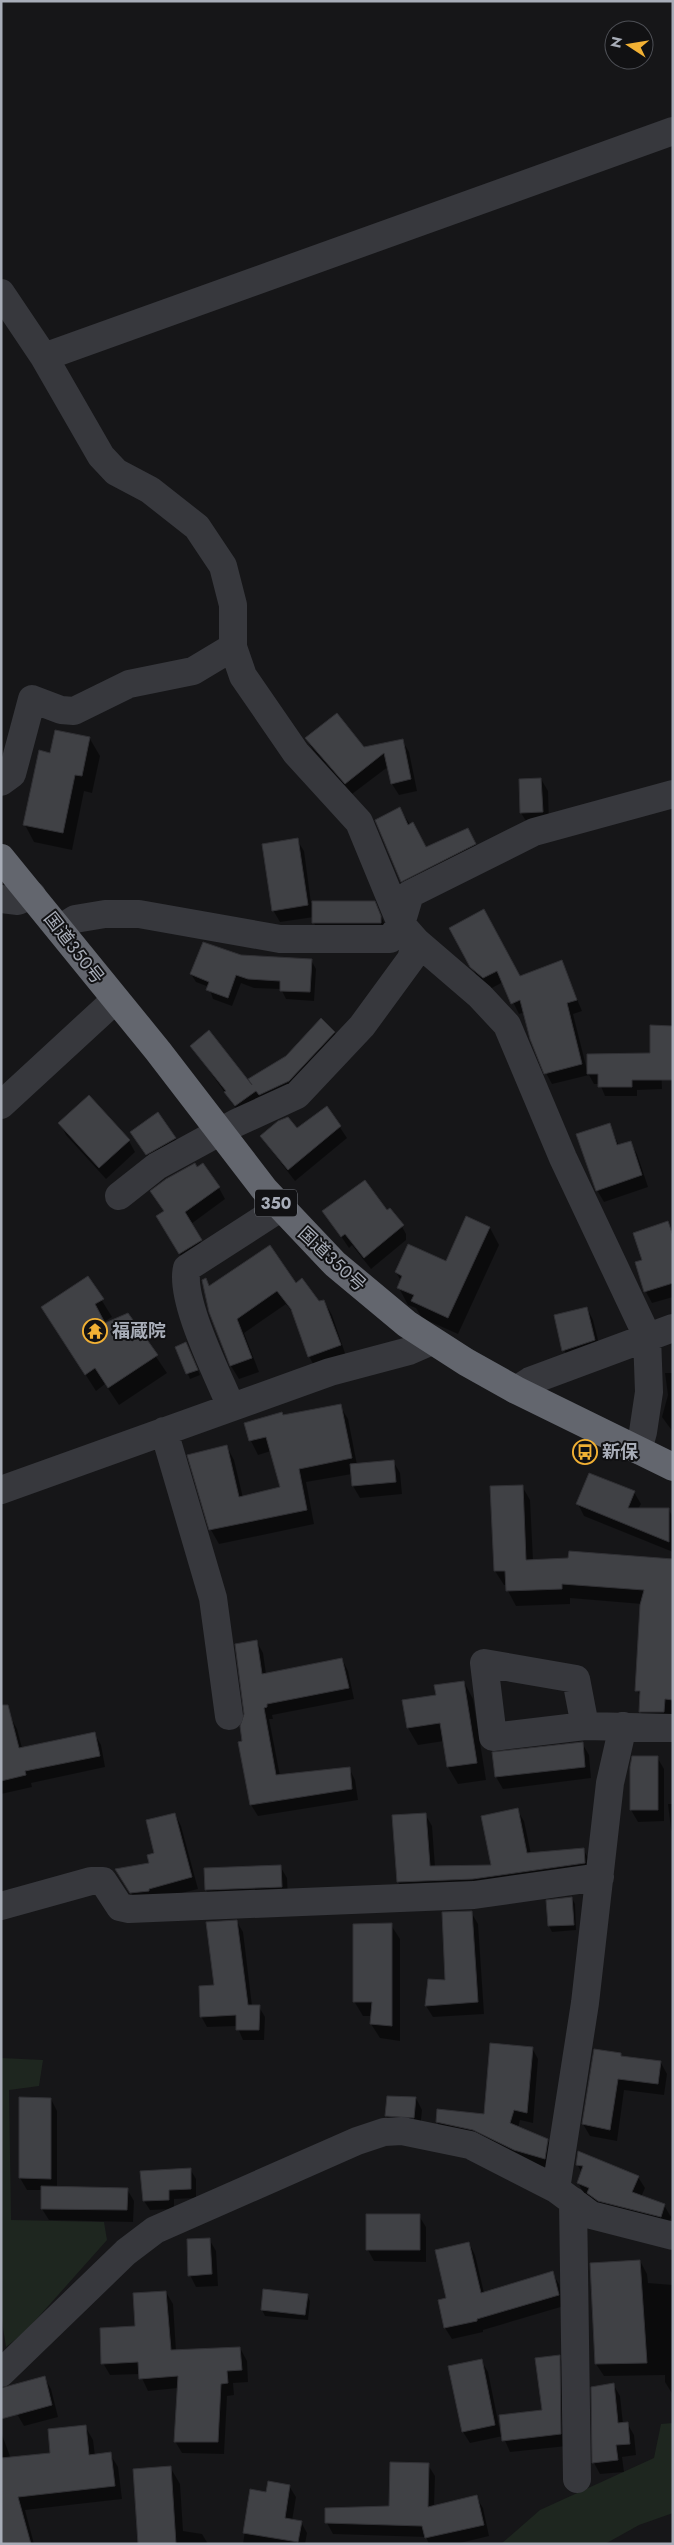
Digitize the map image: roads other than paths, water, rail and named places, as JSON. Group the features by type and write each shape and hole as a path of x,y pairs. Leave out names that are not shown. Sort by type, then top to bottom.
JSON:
{"highway":[{"name":"国道350号","path":"1,858 280,1208 335,1264 407,1324 432,1341 516,1390 673,1467"}],"street":[{"path":"44,357 673,131"},
{"path":"1,293 44,357 101,456 116,472 150,490 197,527 223,566 232,605 233,647 242,676 296,752 359,822 408,932 480,996 507,1025 563,1158 647,1336 649,1392 644,1432 638,1450"},
{"path":"1,782 12,774 32,699 62,710 74,711 129,684 193,671 233,647"},
{"path":"120,1196 157,1166 220,1132 297,1095 362,1026 411,959 408,932 410,894 534,832 673,794"},
{"path":"1,899 18,901 32,896"},
{"path":"58,929 75,919 105,914 139,914 280,939 390,939 408,932"},
{"path":"1,1105 115,1000"},
{"path":"231,1407 187,1297 185,1278 187,1268 280,1208"},
{"path":"516,1390 530,1381 647,1336 673,1328"},
{"path":"1,1490 330,1372 409,1351 432,1341"},
{"path":"164,1431 214,1598 229,1716"},
{"path":"585,1726 673,1728"},
{"path":"577,2479 564,2195 610,1783 623,1726"},
{"path":"1,1906 91,1881 103,1881 120,1907 129,1909 474,1895 600,1878"},
{"path":"1,2373 126,2252 155,2230 357,2141 384,2132 402,2131 470,2145 564,2195 591,2215 673,2236"}],"place":[{"name":"福蔵院","path":"95,1331"},
{"name":"新保","path":"585,1452"}]}
